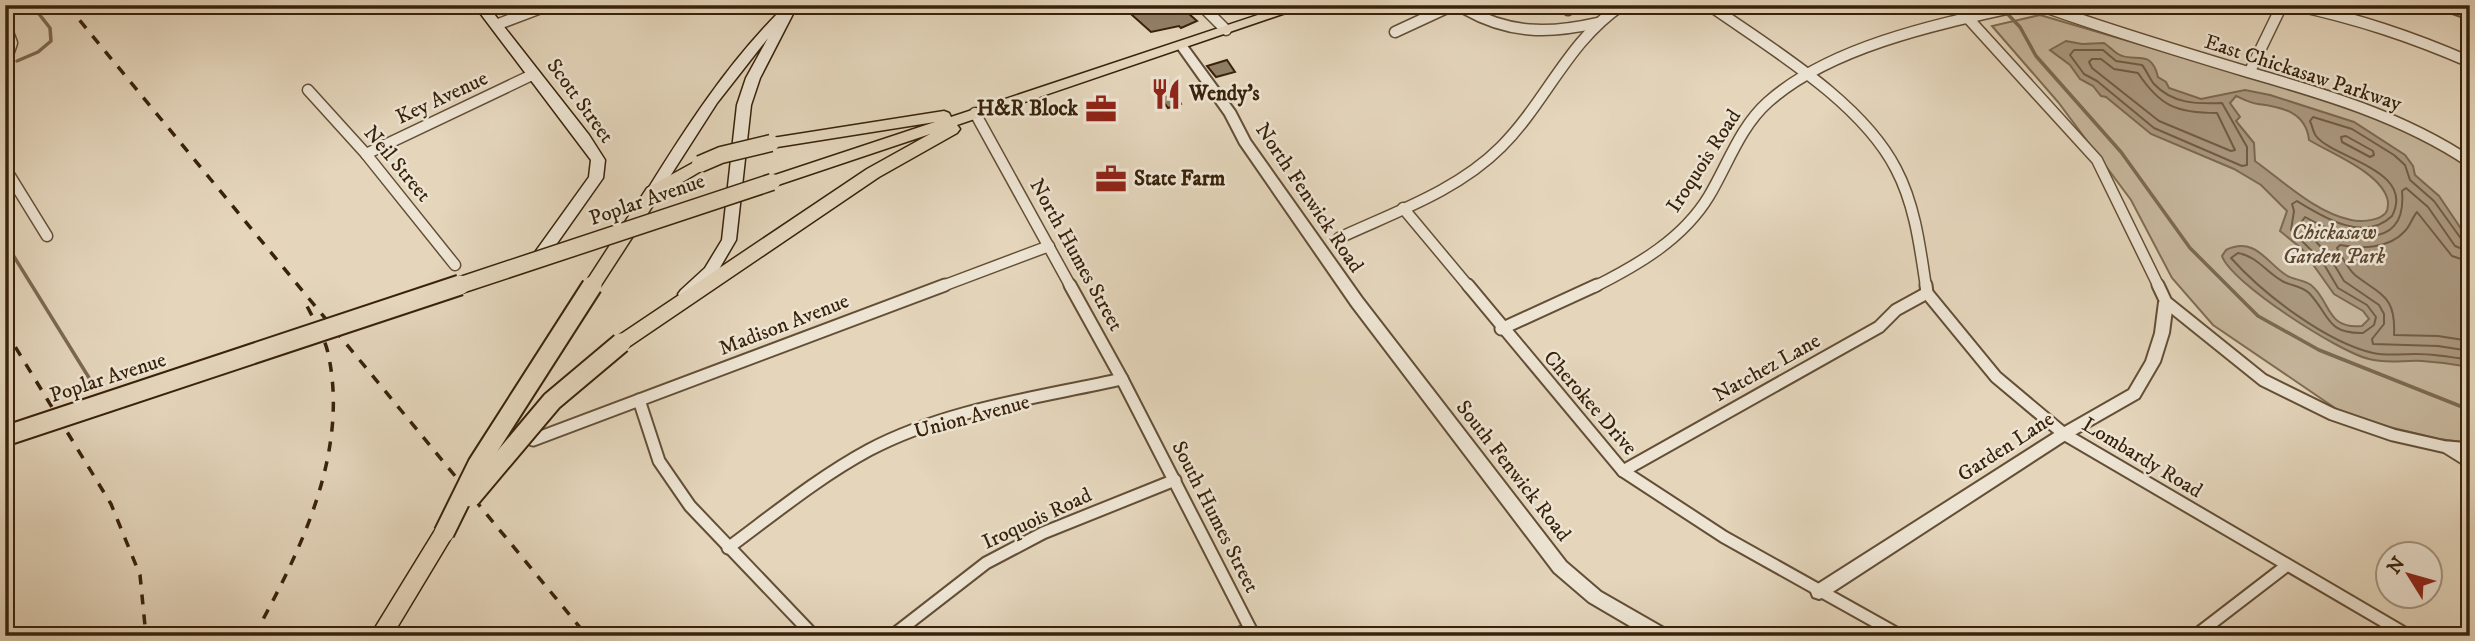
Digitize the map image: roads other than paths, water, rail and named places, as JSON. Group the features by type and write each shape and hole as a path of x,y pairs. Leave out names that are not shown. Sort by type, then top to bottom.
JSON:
{"main road":[{"name":"Scott Street","path":"480,5 584,138 598,160 596,178 536,262"},
{"name":"Poplar Avenue","path":"5,436 536,262 1302,5"},
{"path":"380,636 443,533 478,464 721,85 752,45 791,7"},
{"path":"672,308 710,272 729,240 744,105 753,78 791,7"},
{"path":"653,192 700,163 746,148 906,120 975,113"},
{"path":"443,533 535,418 621,342 873,173 946,134 975,113"}],"street":[{"path":"496,25 549,5"},
{"path":"1201,5 1226,30"},
{"path":"1339,238 1457,181 1500,149 1597,23 1622,5"},
{"path":"1709,5 1807,74 1869,128 1896,169 1918,230 1927,293"},
{"path":"1956,5 2097,160 2166,302 2263,380 2332,414 2393,435 2446,447 2470,449"},
{"name":"Iroquois Road","path":"1501,329 1645,258 1687,226 1720,180 1736,140 1768,102 1807,74 1865,49 1969,18 2025,5"},
{"name":"East Chickasaw Parkway","path":"2039,5 2095,26 2249,71 2392,120 2470,162"},
{"path":"2249,71 2282,5"},
{"path":"2294,5 2361,20 2414,38 2470,62"},
{"path":"2434,5 2470,16"},
{"path":"1395,32 1447,6 1467,7 1478,17 1523,31 1557,33 1597,23"},
{"path":"5,24 11,32 13,48 5,63"},
{"name":"North Fenwick Road","path":"1182,46 1231,114 1244,141 1357,302"},
{"name":"Key Avenue","path":"366,154 534,74"},
{"name":"Neil Street","path":"307,89 366,154 455,265"},
{"name":"North Humes Street","path":"975,113 1141,416"},
{"path":"5,168 47,236"},
{"name":"Cherokee Drive","path":"1403,208 1501,329 1623,471 1656,495 1819,592 1901,636"},
{"name":"Madison Avenue","path":"533,440 1049,246"},
{"name":"Lombardy Road","path":"1927,293 1996,377 2064,434 2409,636"},
{"name":"Natchez Lane","path":"1623,471 1879,327 1896,310 1927,293"},
{"name":"South Fenwick Road","path":"1357,302 1560,567 1595,597 1663,636"},
{"name":"Garden Lane","path":"1819,592 2064,434 2134,394 2153,362 2162,333 2166,302"},
{"name":"Union Avenue","path":"728,548 811,486 870,449 937,422 1122,379"},
{"path":"639,400 659,461 690,506 814,636"},
{"name":"South Humes Street","path":"1141,416 1252,632"},
{"path":"2446,447 2470,462"},
{"name":"Iroquois Road","path":"892,636 986,563 1043,533 1175,480"},
{"path":"2195,636 2286,566"},
{"path":"1233,636 1252,632"}],"water":[{"path":"2066,41 2082,44 2104,43 2124,57 2141,58 2151,62 2158,77 2166,82 2169,88 2201,99 2245,90 2270,95 2354,122 2405,155 2413,166 2415,175 2439,196 2470,242 2470,367 2428,361 2388,362 2369,359 2335,344 2265,299 2230,268 2222,256 2226,250 2245,246 2253,249 2286,275 2311,285 2330,313 2342,324 2362,326 2369,319 2363,311 2334,294 2302,249 2280,231 2287,211 2261,185 2234,169 2151,134 2106,97 2101,96 2093,86 2080,79 2070,65 2050,50","holes":["2236,96 2252,103 2284,109 2298,117 2309,140 2356,166 2377,182 2388,202 2385,213 2375,219 2362,221 2338,216 2300,195 2255,161 2254,143 2236,121 2240,117 2230,103"]}],"waterway":[{"path":"17,61 38,52 51,41 50,28 32,5"},
{"path":"1999,5 2020,27 2036,56 2121,152 2190,248 2258,316 2319,350 2470,410"},
{"path":"5,242 91,381"}],"railway":[{"path":"67,5 587,636"},
{"path":"254,636 303,536 326,464 332,427 333,390 328,353 304,300"},
{"path":"5,330 111,504 140,575 146,636"}],"place":[{"name":"Wendy's","path":"1166,94"},
{"name":"H&R Block","path":"1101,109"},
{"name":"State Farm","path":"1111,179"}],"park label":[{"name":"Chickasaw Garden Park","path":"2334,245"}]}
